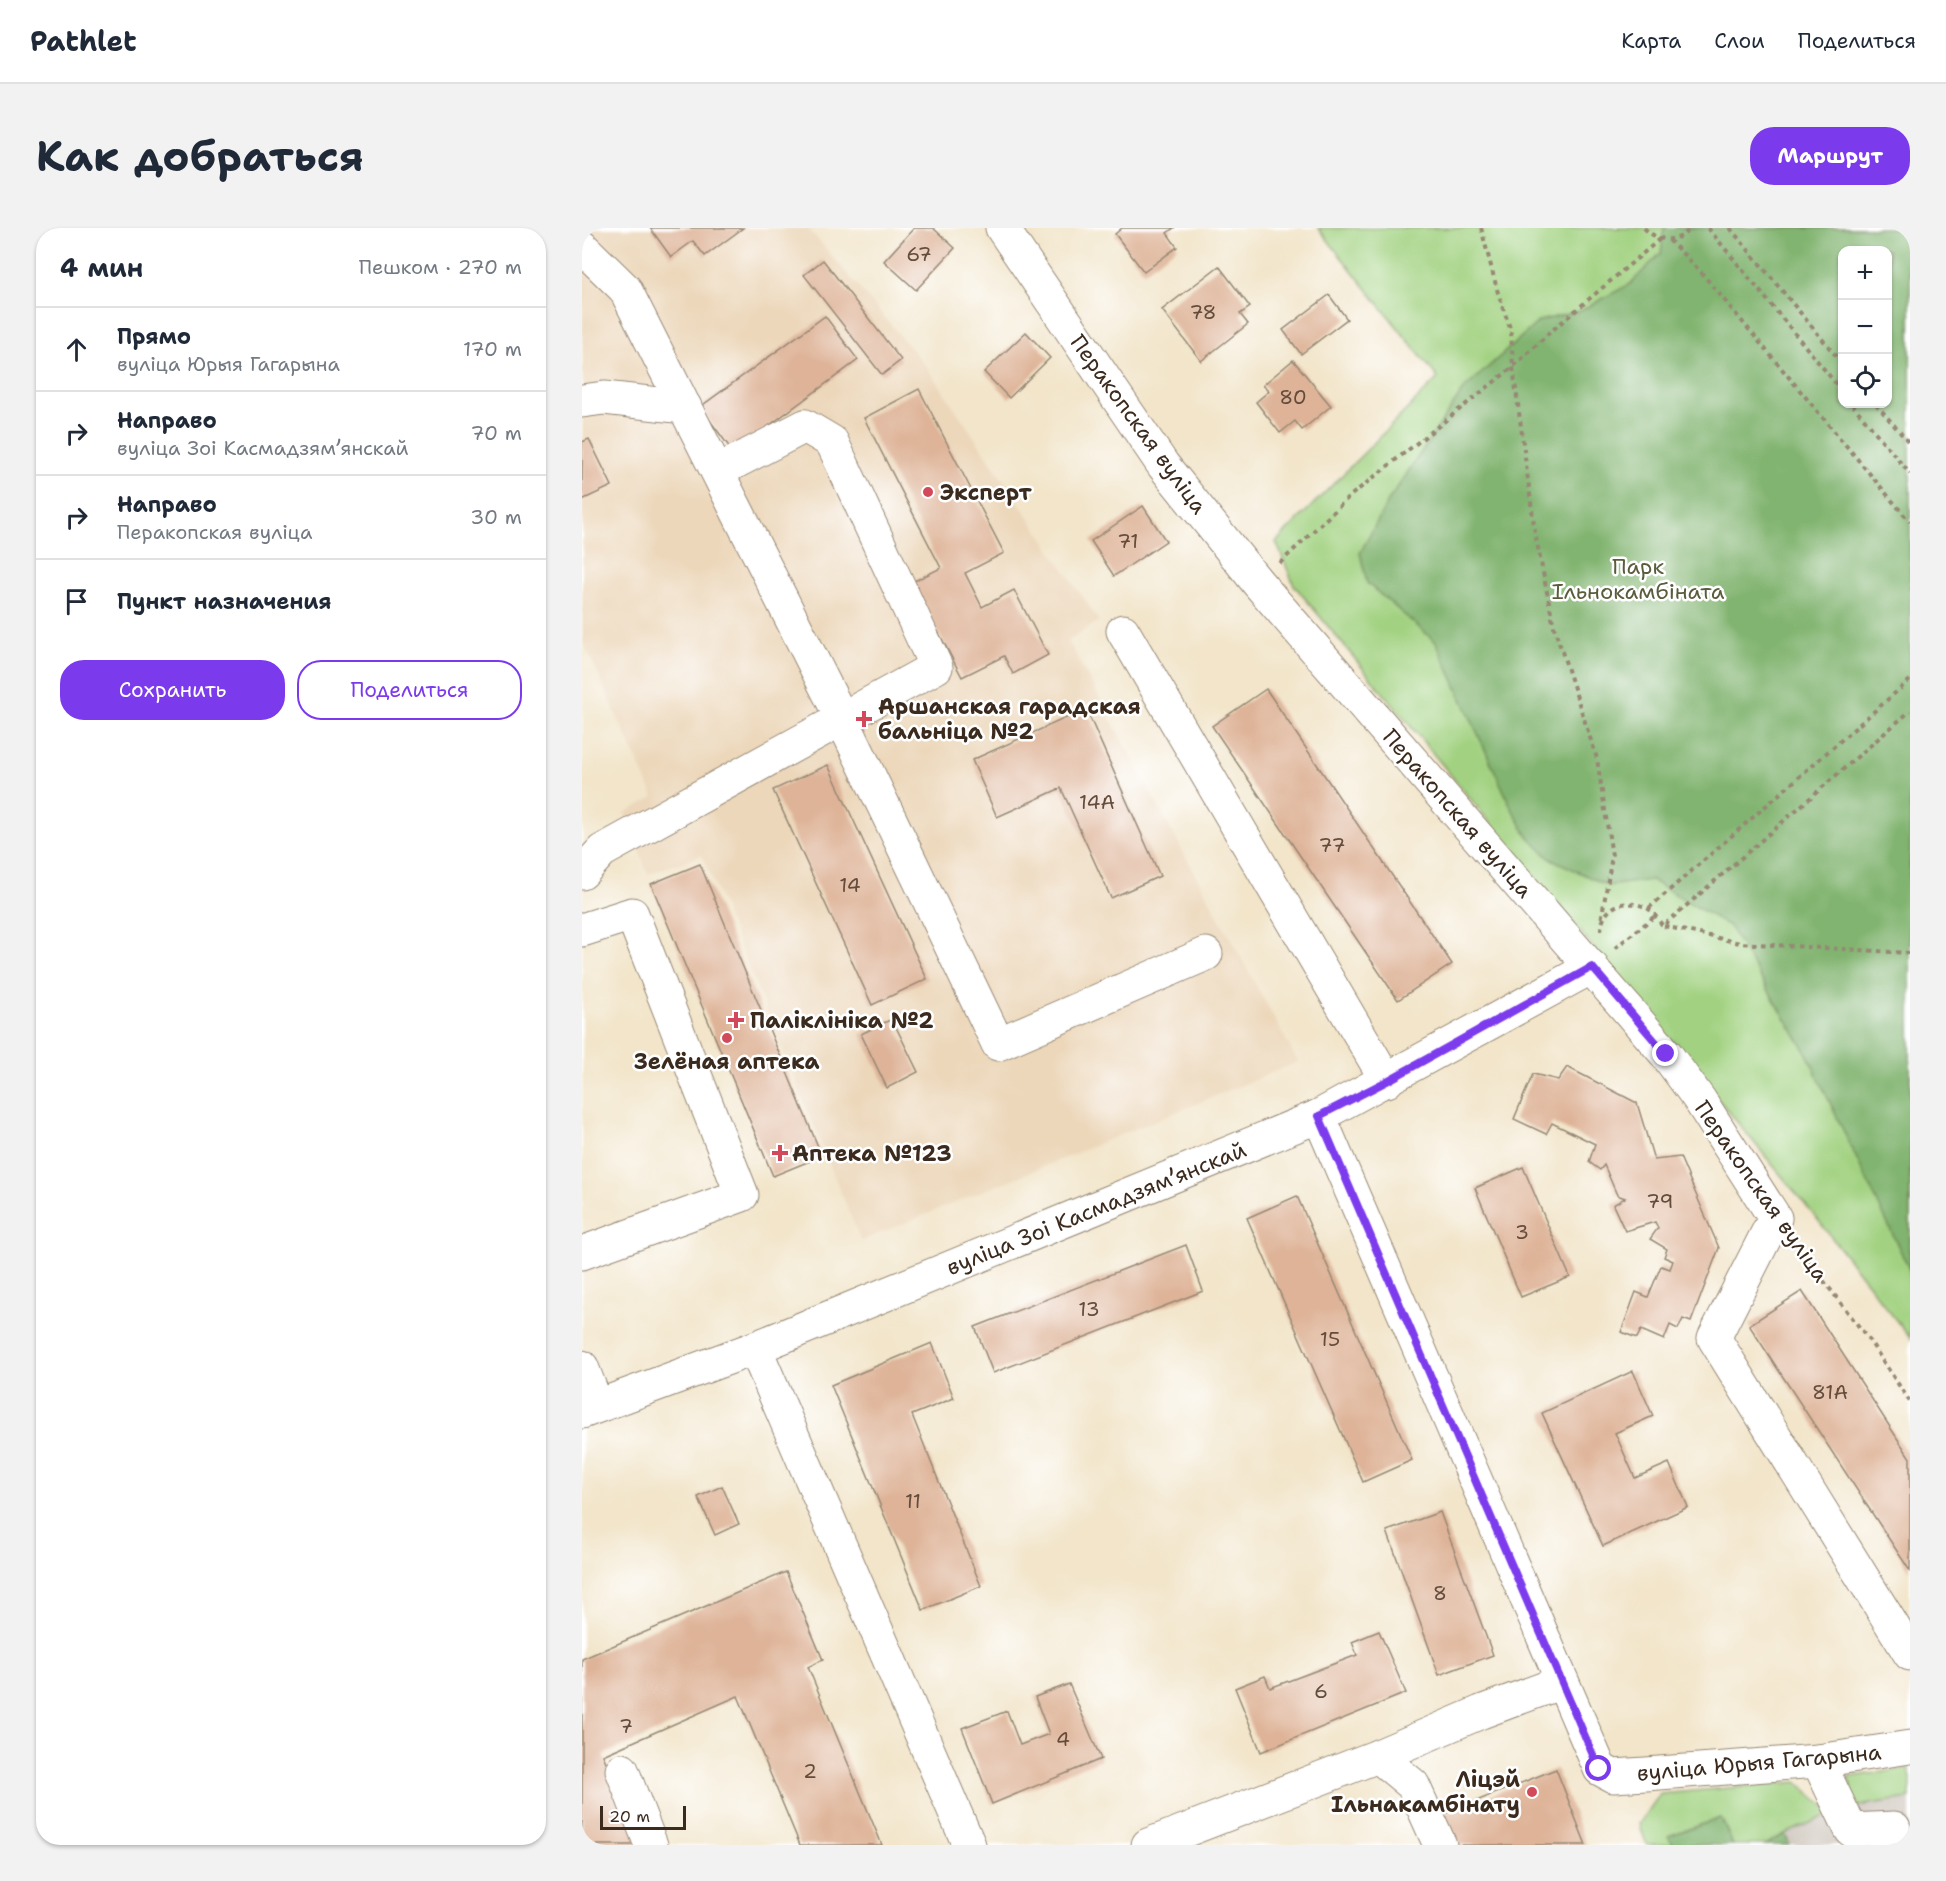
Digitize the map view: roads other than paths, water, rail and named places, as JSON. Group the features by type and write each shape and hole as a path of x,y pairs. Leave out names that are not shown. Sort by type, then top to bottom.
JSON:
{"street":[{"name":"Перакопская вуліца","path":"1002,228 1162,465 1258,583 1666,1054 1699,1099 1775,1218 1714,1338 1910,1654"},
{"path":"582,247 625,290 842,720 998,1044 1206,954"},
{"path":"582,401 604,398 685,407"},
{"path":"582,873 602,851 936,667 832,442 805,426 718,471"},
{"path":"1124,631 1387,1081"},
{"path":"582,930 632,914 742,1195 582,1253"},
{"name":"вуліца Зоі Касмадзямʼянскай","path":"590,1409 755,1348 1319,1116 1387,1081 1592,967"},
{"name":"вуліца Юрыя Гагарына","path":"1319,1116 1599,1769 1612,1776 1818,1761 1910,1747"},
{"path":"755,1348 969,1845"},
{"path":"582,1366 590,1409"},
{"path":"1148,1845 1562,1682"},
{"path":"1378,1756 1413,1785 1440,1845"},
{"path":"1818,1761 1851,1830 1894,1828"},
{"path":"622,1770 651,1845"}],"place":[{"name":"Эксперт","path":"928,492"},
{"name":"Аршанская гарадская бальніца №2","path":"864,719"},
{"name":"Паліклініка №2","path":"736,1020"},
{"name":"Зелёная аптека","path":"727,1038"},
{"name":"Аптека №123","path":"780,1153"},
{"name":"Ліцэй Ільнакамбінату","path":"1532,1792"}],"park label":[{"name":"Парк Ільнокамбіната","path":"1638,578"}]}
